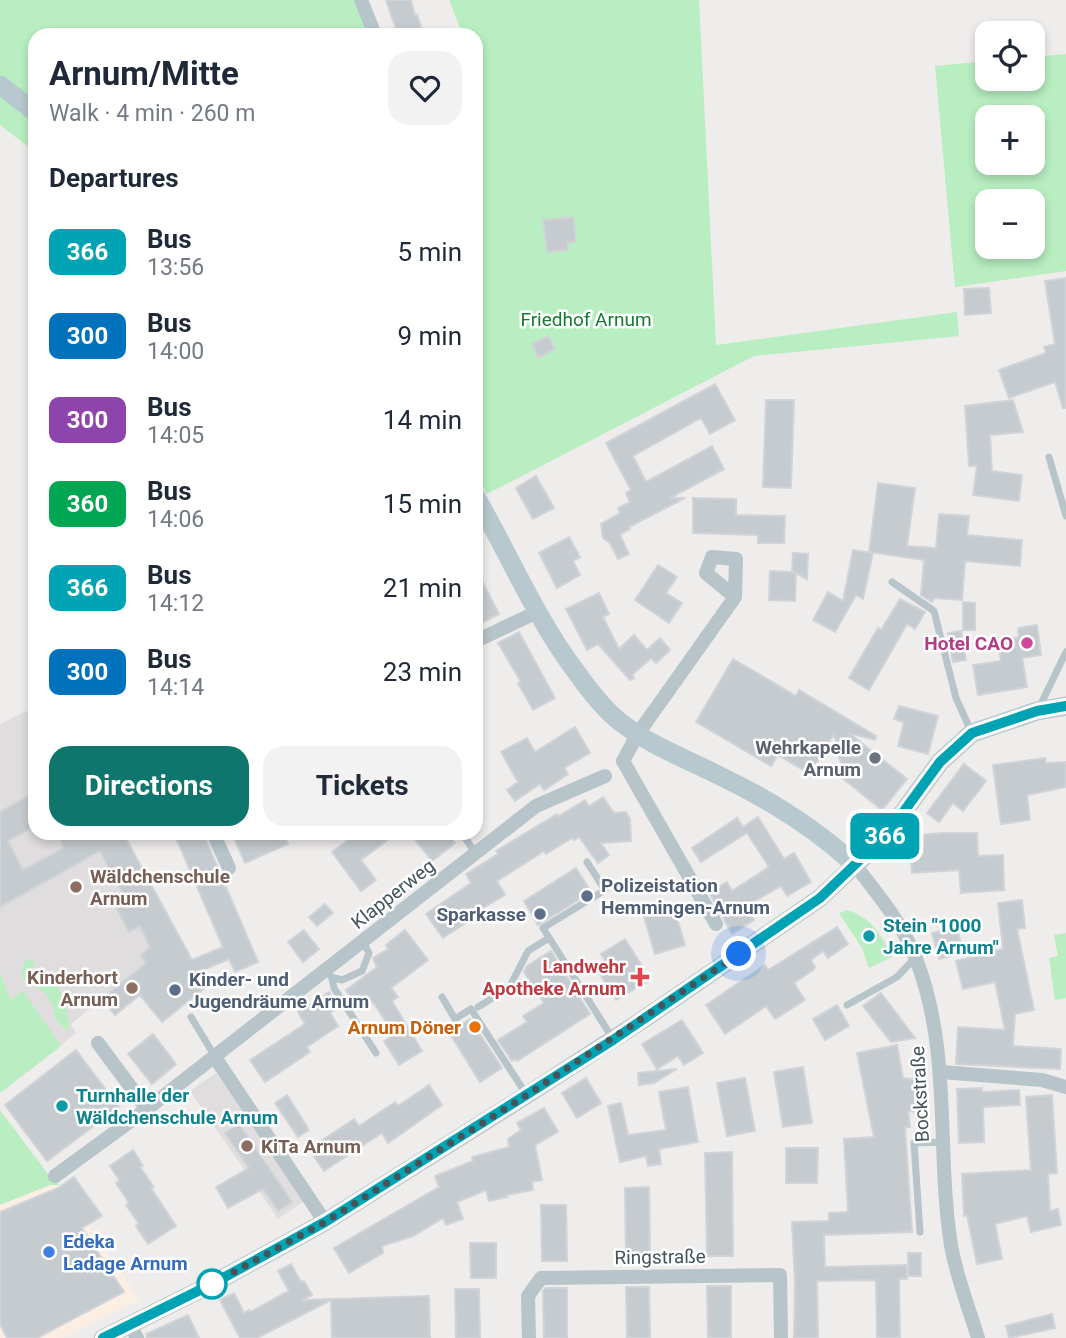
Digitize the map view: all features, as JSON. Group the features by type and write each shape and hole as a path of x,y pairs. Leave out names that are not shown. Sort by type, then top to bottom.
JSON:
{"main road":[{"path":"0,85 28,106"},
{"path":"483,512 561,652 591,693 616,719 665,751 767,800 839,850 855,865 888,833 940,762 972,733 1037,711 1065,708"}],"street":[{"path":"361,0 372,28"},
{"path":"716,924 623,761 637,735 735,597"},
{"path":"483,638 537,612"},
{"name":"Klapperweg","path":"55,1175 328,975 363,942 537,806 605,776"},
{"path":"215,840 229,868"},
{"path":"103,1338 133,1332 212,1284 325,1222 527,1095 613,1040 820,898 855,865"},
{"name":"Bockstraße","path":"855,865 888,906 916,958 934,1019 941,1072 951,1247 978,1338"},
{"path":"98,1043 147,1109"},
{"path":"214,1056 325,1222"},
{"path":"941,1072 1042,1080 1066,1087"},
{"name":"Ringstraße","path":"528,1338 528,1296 541,1278 768,1275 780,1275 781,1338"}],"lane":[{"path":"1049,457 1066,516"},
{"path":"892,582 934,611 956,698 972,733"},
{"path":"1037,711 1066,652"},
{"path":"466,840 475,854"},
{"path":"587,862 605,890 543,928 613,1040"},
{"path":"478,1007 509,988 528,951 549,937"},
{"path":"328,975 342,980 362,971 369,953 363,942"},
{"path":"847,1005 897,977 916,958"},
{"path":"328,975 376,1053"},
{"path":"442,997 455,1019 471,1009 527,1095"},
{"path":"191,1017 214,1056"},
{"path":"920,1232 914,1143 943,1142"}],"shaded area":[{"name":"Wäldchenschule Arnum","path":"28,710 28,840 127,840 182,941 154,957 71,1024 76,1033 30,1070 11,1000 0,972 0,724"},
{"name":"KiTa Arnum","path":"216,1073 304,1201 278,1219 190,1091"},
{"name":"Edeka Ladage Arnum","path":"51,1185 60,1185 140,1300 62,1338 0,1338 0,1205"}],"green space":[{"path":"0,0 354,0 364,28 28,28 28,147 0,125"},
{"name":"Friedhof Arnum","path":"449,0 699,0 716,345 957,312 959,336 754,356 487,494 483,486 483,28 460,28"},
{"path":"1066,54 1066,271 955,287 935,66 975,62 975,91 1045,91 1045,56"},
{"path":"847,910 863,917 875,928 892,957 869,968 862,948 839,913"},
{"path":"1066,933 1066,998 1055,1000 1049,958 1058,956 1054,935"},
{"path":"27,959 36,962 32,969 40,979 55,983 67,1013 69,1032 55,1019 53,1006 45,992 24,981 21,970"},
{"path":"0,972 11,1000 23,991 61,1046 0,1093"},
{"path":"0,1110 51,1178 60,1185 50,1185 0,1205"}],"building":[{"path":"386,0 411,0 422,28 396,28"},
{"path":"573,217 576,242 568,242 568,250 547,252 543,220"},
{"path":"1066,278 1066,408 1063,408 1055,382 1009,398 999,370 1046,353 1044,347 1055,344 1045,281"},
{"path":"989,288 991,313 965,315 964,289"},
{"path":"548,336 555,349 538,358 532,344"},
{"path":"715,384 735,420 710,434 701,418 633,456 646,482 712,446 724,469 670,498 685,498 629,527 630,529 620,535 629,554 618,559 610,543 603,538 601,524 620,513 618,508 630,502 626,493 631,490 606,443"},
{"path":"766,400 794,400 791,488 763,487"},
{"path":"1013,400 1023,432 990,435 992,471 1022,475 1019,501 973,495 977,466 969,466 965,406"},
{"path":"536,476 554,508 533,519 516,488"},
{"path":"878,483 915,488 907,546 936,548 939,514 969,516 967,535 1022,540 1020,566 965,561 962,600 934,598 932,602 921,595 924,560 869,552"},
{"path":"693,498 736,499 736,515 785,516 784,543 758,543 758,535 693,533"},
{"path":"569,537 580,557 573,561 580,575 557,588 539,553"},
{"path":"853,550 873,553 863,599 856,595 835,632 813,620 828,592 843,601"},
{"path":"793,553 808,554 807,579 796,573 795,601 769,600 770,571 795,572 792,570"},
{"path":"658,565 677,577 666,593 682,603 669,623 635,600"},
{"path":"483,583 499,614 483,622"},
{"path":"599,593 609,614 603,617 619,649 634,635 647,650 660,638 670,650 656,663 651,658 630,680 598,644 587,650 566,609"},
{"path":"900,599 925,612 915,629 907,624 869,690 849,678 878,628 881,630"},
{"path":"963,602 975,603 975,630 963,630"},
{"path":"1037,625 1041,655 1022,658 1027,687 978,695 973,665 1001,661 998,640 1019,637 1018,628"},
{"path":"961,631 966,660 953,662 948,633"},
{"path":"519,632 555,698 533,710 518,683 521,682 498,643"},
{"path":"733,659 796,696 799,690 876,736 875,740 849,733 907,779 882,810 842,778 844,776 834,734 810,774 778,755 771,766 696,722"},
{"path":"899,706 938,716 928,754 898,746 904,722 894,719"},
{"path":"575,727 590,753 564,768 568,774 544,790 540,784 515,801 507,790 518,782 501,752 527,738 535,752"},
{"path":"1045,758 1046,763 1066,762 1066,787 1027,795 1030,820 1001,824 993,765"},
{"path":"964,764 986,781 963,811 953,803 939,822 927,813"},
{"path":"28,796 28,830 8,841 23,870 64,848 60,840 127,840 192,960 223,947 177,840 206,840 258,962 235,972 229,959 200,971 210,984 162,1022 140,995 115,1015 102,999 146,963 141,956 150,947 140,926 129,932 113,902 124,896 100,851 0,907 0,812"},
{"path":"603,797 614,813 626,812 630,819 631,841 601,843 609,855 598,863 579,837 574,840 572,838 546,854 544,851 497,881 505,895 471,915 473,918 443,938 426,914 471,883 466,874 498,854 496,851 557,814 559,816 585,800 589,806"},
{"path":"758,817 784,859 794,853 811,882 787,896 781,886 746,906 754,920 732,934 709,892 727,882 732,891 769,867 747,833 701,862 692,848 737,818 743,827"},
{"path":"977,833 978,856 1003,855 1004,890 961,893 959,870 912,873 909,836"},
{"path":"235,840 286,840 288,844 245,863"},
{"path":"348,840 388,840 361,860 376,880 361,891 332,852"},
{"path":"416,840 453,840 455,843 432,861"},
{"path":"576,868 591,892 538,925 524,901"},
{"path":"1022,900 1025,928 1017,929 1034,1010 1015,1014 1013,1046 1061,1049 1060,1069 956,1064 958,1027 1005,1030 995,982 963,989 956,961 1003,949 998,903"},
{"path":"325,904 333,913 317,926 309,917"},
{"path":"674,908 685,945 655,954 644,917"},
{"path":"837,927 848,944 828,958 823,951 811,960 815,967 813,970 794,983 805,1000 775,1019 766,1006 725,1034 706,1005 765,965 768,970"},
{"path":"957,927 963,953 939,959 932,933"},
{"path":"304,930 319,949 303,962 288,942"},
{"path":"405,930 428,960 391,988 398,997 392,1001 422,1051 399,1065 384,1041 389,1038 382,1027 387,1023 372,1001 359,1010 346,990 377,967 373,958 388,949 386,945"},
{"path":"625,939 644,969 640,971 647,982 616,1000 595,966 605,960 601,954"},
{"path":"551,951 590,1014 517,1061 512,1061 498,1040 527,1022 523,1016 544,1003 524,972 527,966"},
{"path":"329,992 339,1007 330,1013 338,1026 307,1047 310,1052 265,1082 250,1060 305,1024 298,1012"},
{"path":"881,993 915,1038 891,1042 863,1006"},
{"path":"837,1005 849,1026 825,1040 813,1019"},
{"path":"470,1019 502,1068 480,1082 449,1032"},
{"path":"682,1020 703,1053 684,1065 678,1056 657,1069 642,1044"},
{"path":"153,1034 176,1064 152,1084 128,1054"},
{"path":"897,1045 903,1078 921,1080 918,1112 908,1111 910,1127 905,1127 912,1232 824,1235 825,1267 907,1265 907,1279 899,1279 900,1338 877,1338 876,1280 817,1281 818,1338 794,1338 792,1222 829,1221 829,1213 848,1212 844,1139 874,1137 857,1053"},
{"name":"Turnhalle der Wäldchenschule Arnum","path":"76,1050 119,1107 47,1161 5,1105"},
{"path":"803,1067 812,1123 783,1127 774,1072"},
{"path":"677,1069 654,1083 639,1085 638,1073"},
{"path":"586,1078 601,1103 577,1118 562,1093"},
{"path":"745,1078 755,1131 727,1136 717,1083"},
{"path":"429,1085 442,1105 388,1143 382,1133 324,1171 309,1149 354,1119 359,1126 395,1102 398,1106"},
{"path":"688,1087 698,1142 659,1149 661,1164 648,1166 646,1156 620,1162 608,1106 621,1103 628,1135 666,1130 659,1092"},
{"path":"982,1088 982,1092 1019,1090 1020,1105 983,1107 984,1142 959,1143 957,1089"},
{"path":"287,1095 309,1130 298,1137 275,1103"},
{"path":"1052,1095 1057,1173 1048,1174 1050,1211 1058,1209 1061,1225 1031,1232 1027,1216 995,1224 1002,1259 977,1264 967,1215 964,1216 962,1174 1031,1170 1026,1097"},
{"path":"544,1108 558,1132 535,1145 542,1180 532,1182 533,1190 489,1201 486,1190 457,1202 463,1219 446,1225 443,1218 413,1236 382,1246 383,1253 349,1273 334,1248 439,1187 435,1176 473,1161 472,1157 509,1147 508,1139 521,1130 517,1123"},
{"path":"239,1124 292,1202 278,1211 263,1189 228,1208 216,1187 249,1168 225,1133"},
{"path":"786,1148 818,1148 817,1183 786,1183"},
{"path":"133,1150 143,1166 140,1167 154,1187 151,1188 176,1226 148,1244 136,1226 139,1224 126,1205 129,1203 116,1183 120,1181 110,1166"},
{"path":"732,1152 733,1256 707,1256 705,1153"},
{"name":"Edeka Ladage Arnum","path":"74,1177 102,1216 82,1228 124,1292 37,1338 7,1338 0,1324 0,1212 58,1188"},
{"path":"649,1187 650,1256 626,1257 625,1188"},
{"path":"541,1205 566,1205 567,1261 542,1261"},
{"path":"470,1243 496,1243 496,1278 471,1278"},
{"path":"908,1253 921,1253 921,1276 908,1276"},
{"path":"291,1264 312,1295 302,1300 429,1296 430,1338 332,1338 331,1300 257,1338 240,1338 220,1300 234,1293 244,1313 249,1310 250,1312 289,1291 278,1271"},
{"path":"707,1286 731,1286 731,1338 708,1338"},
{"path":"626,1287 649,1287 650,1338 627,1338"},
{"path":"546,1288 567,1288 567,1338 544,1338 543,1291"},
{"path":"455,1289 479,1289 480,1338 456,1338"},
{"path":"1052,1314 1055,1328 1009,1338 1006,1326"},
{"path":"188,1315 199,1338 147,1338 146,1334"}],"bus line":[{"name":"366","path":"103,1338 212,1284 325,1222 613,1040 820,898 888,833 940,762 972,733 1037,711 1066,706"}],"place":[{"name":"Hotel CAO","path":"1027,643"},
{"name":"Wehrkapelle Arnum","path":"875,758"},
{"name":"Wäldchenschule Arnum","path":"76,887"},
{"name":"Polizeistation Hemmingen-Arnum","path":"587,896"},
{"name":"Sparkasse","path":"540,914"},
{"name":"Stein \"1000 Jahre Arnum\"","path":"869,936"},
{"name":"Landwehr Apotheke Arnum","path":"640,977"},
{"name":"Kinderhort Arnum","path":"132,988"},
{"name":"Kinder- und Jugendräume Arnum","path":"175,990"},
{"name":"Arnum Döner","path":"475,1027"},
{"name":"Turnhalle der Wäldchenschule Arnum","path":"62,1106"},
{"name":"KiTa Arnum","path":"247,1146"},
{"name":"Edeka Ladage Arnum","path":"49,1252"}],"route":[{"path":"212,1284 325,1222 613,1040 739,954"}]}
